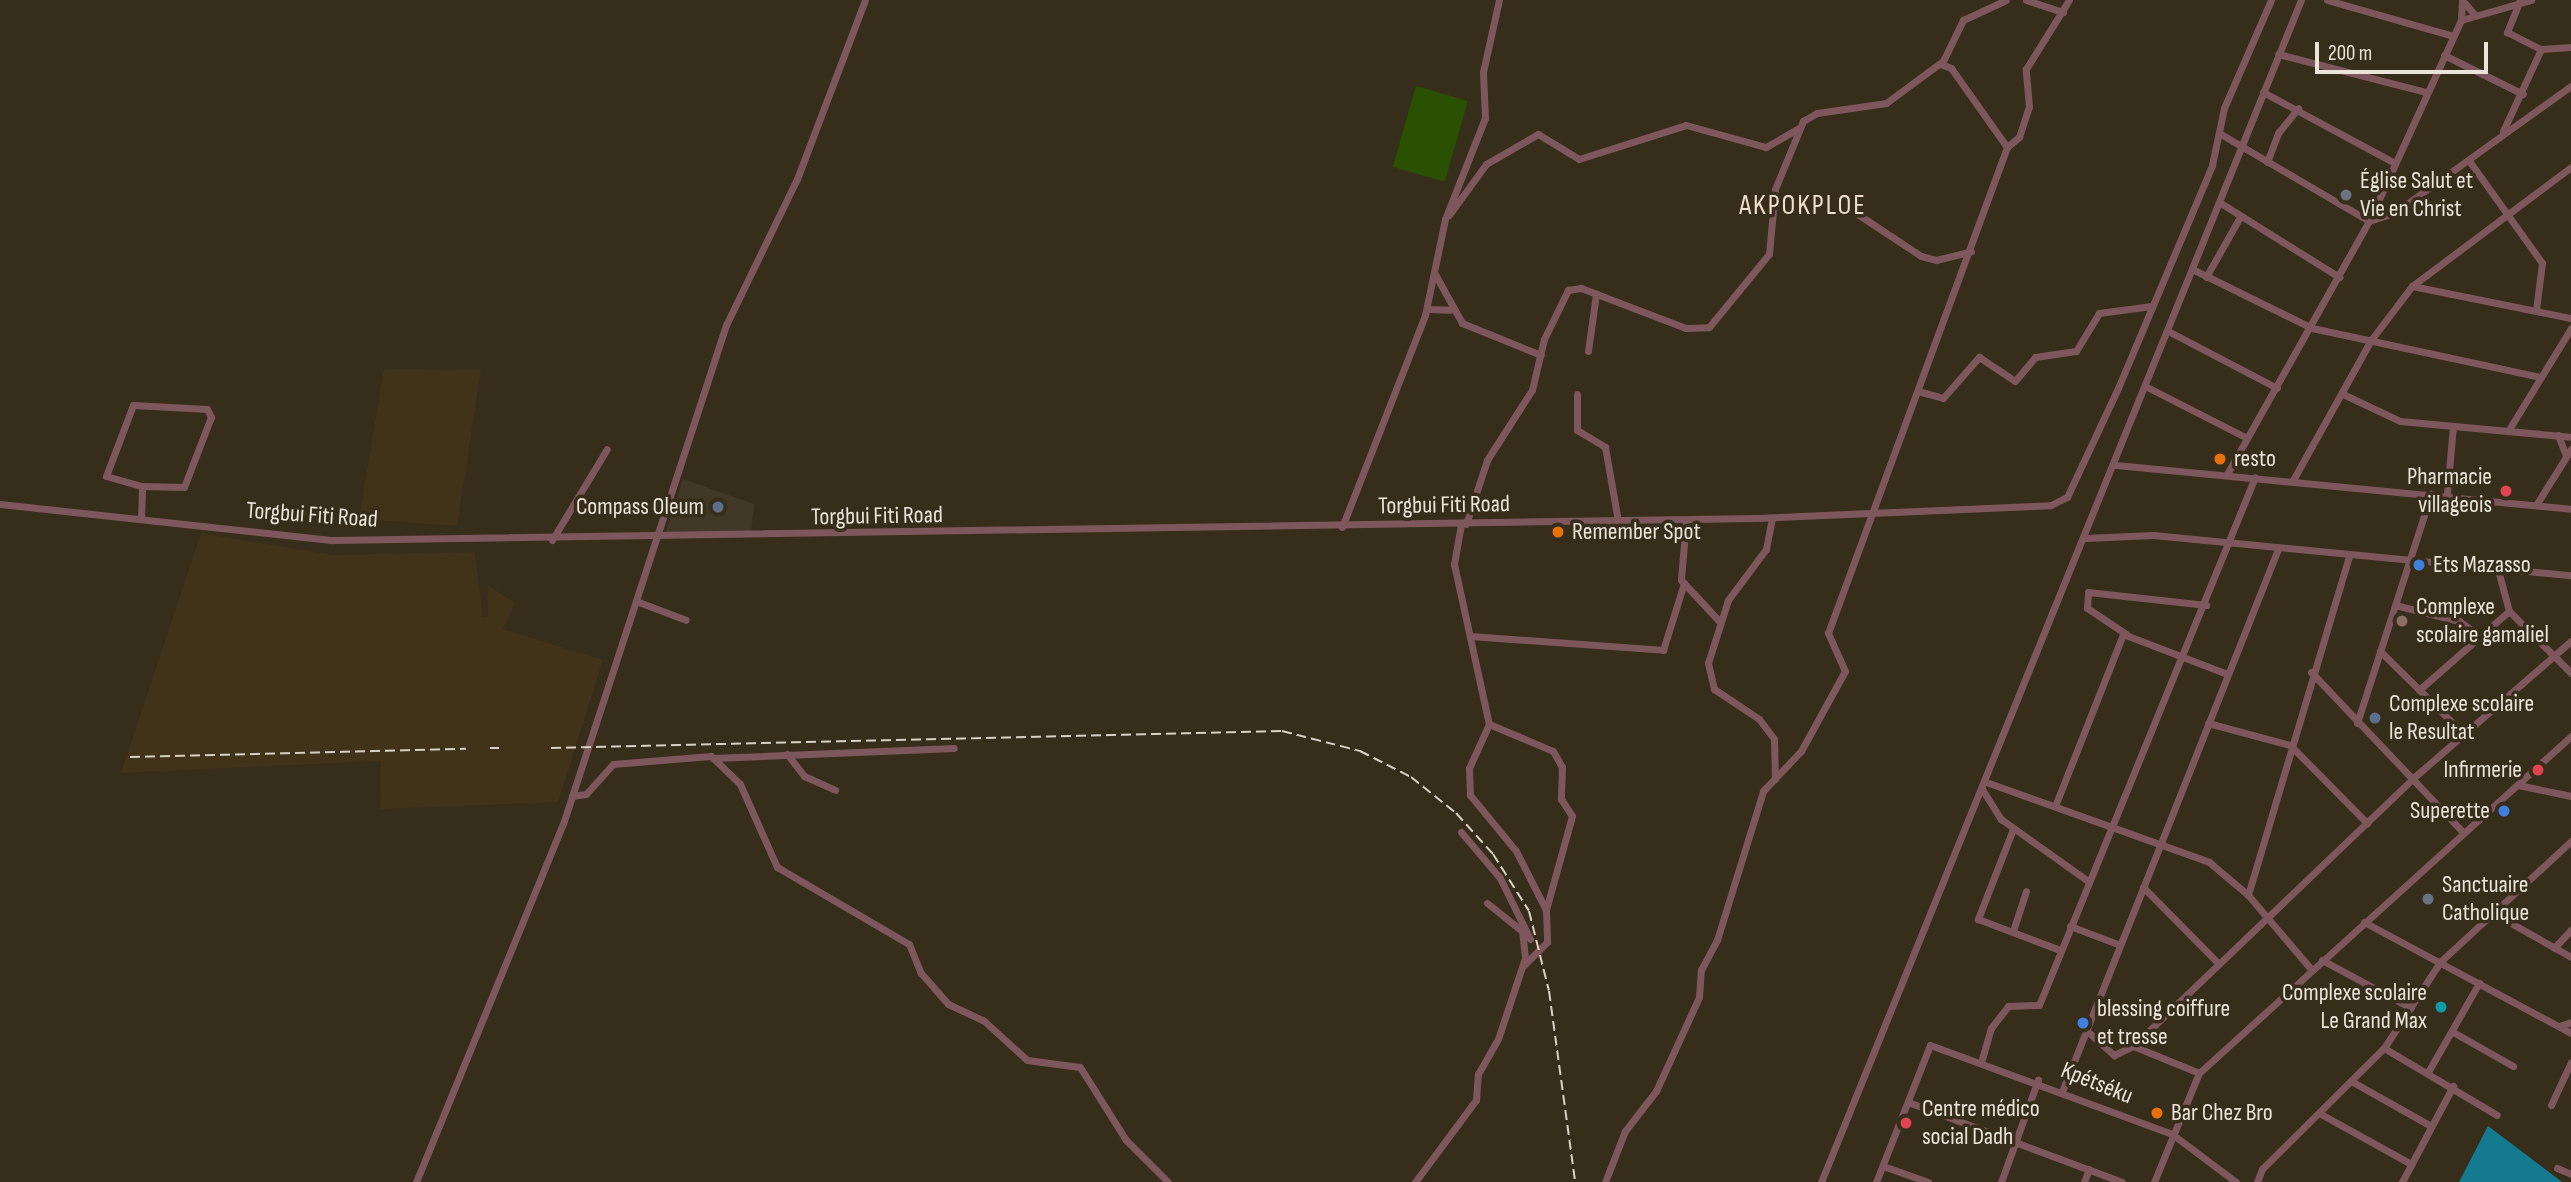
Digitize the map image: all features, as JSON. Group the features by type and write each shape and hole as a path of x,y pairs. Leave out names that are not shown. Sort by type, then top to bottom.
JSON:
{"street":[{"path":"416,1182 572,796 726,325 797,179 865,0"},
{"path":"1342,527 1427,309 1445,219 1485,118 1483,72 1499,0"},
{"path":"1445,219 1486,164 1538,134 1579,159 1686,125 1766,147 1800,128 1816,113 1886,103 1940,64 1963,20 2006,0"},
{"path":"2026,0 2063,12"},
{"path":"1605,1182 1625,1131 1656,1091 1699,997 1701,970 1717,940 1763,791 1801,751 1845,671 1828,633 1921,392 2007,147 2019,137 2029,107 2026,69 2069,0"},
{"name":"Torgbui Fiti Road","path":"0,504 333,540 656,540 1686,520 2031,509 2067,497 2212,165 2219,133 2271,0"},
{"path":"1821,1182 2116,465 2240,147 2301,0"},
{"path":"2328,0 2453,36"},
{"path":"2227,474 2312,327 2369,221 2461,20 2462,0 2475,15"},
{"path":"2461,20 2531,0"},
{"path":"2519,2 2507,32 2540,49 2571,47"},
{"path":"2501,135 2523,94 2540,49"},
{"path":"2278,54 2426,92"},
{"path":"2444,55 2523,94"},
{"path":"1940,64 1951,68 2007,147"},
{"path":"2219,133 2369,221 2394,213 2470,162 2501,135 2571,86"},
{"path":"2263,92 2298,108 2396,163"},
{"path":"2267,162 2278,133 2298,108"},
{"path":"1546,910 1516,851 1470,795 1469,768 1489,724 1454,564 1463,524 1487,460 1532,390 1544,339 1567,290 1596,294 1686,328 1709,327 1769,254 1775,189 1800,128"},
{"path":"2470,162 2542,263 2536,310"},
{"path":"2292,480 2345,395 2371,340 2412,286 2571,167"},
{"path":"2219,202 2239,217 2339,277"},
{"path":"1859,215 1929,258 1971,251"},
{"path":"2206,277 2239,217"},
{"path":"2192,270 2312,327 2540,377"},
{"path":"1434,272 1450,310 1462,323 1530,346 1541,355"},
{"path":"2412,286 2571,318"},
{"path":"1588,351 1596,294"},
{"path":"1921,392 1942,398 1979,357 2015,382 2035,357 2076,351 2099,313 2152,306"},
{"path":"1427,309 1450,310"},
{"path":"2508,431 2571,328"},
{"path":"2168,331 2277,388"},
{"path":"1530,346 1544,339"},
{"path":"2145,386 2247,438"},
{"path":"1577,394 1577,430 1605,447 1618,521"},
{"path":"2345,395 2391,419 2571,437"},
{"path":"134,405 207,409 211,417 184,487 142,486 106,476 134,405"},
{"path":"2447,494 2453,426"},
{"path":"2536,505 2569,452 2558,435"},
{"path":"552,540 607,449"},
{"path":"2116,465 2447,494 2571,509"},
{"path":"1982,1059 1991,1028 2008,1006 2039,1005 2088,881 2117,829 2231,544 2255,477"},
{"path":"141,519 142,486"},
{"path":"2357,723 2380,651 2399,606 2431,494"},
{"path":"1772,518 1766,549 1728,600 1720,622 1710,677 1724,700 1770,733 1775,779"},
{"path":"1470,636 1663,650 1679,616 1684,583 1686,520"},
{"path":"2086,538 2153,535 2349,556 2571,575"},
{"path":"2063,1089 2278,549"},
{"path":"2248,895 2311,672 2349,556"},
{"path":"2498,570 2509,611 2571,673"},
{"path":"1684,583 1720,622"},
{"path":"2206,605 2088,592 2087,608 2126,634 2227,674"},
{"path":"636,601 686,620"},
{"path":"2399,606 2459,621 2479,635"},
{"path":"2419,690 2509,611"},
{"path":"2054,806 2126,634"},
{"path":"2086,1030 2113,1055 2133,1046 2412,780 2556,657 2571,641"},
{"path":"2380,651 2463,734"},
{"path":"2311,672 2462,831"},
{"path":"2208,723 2290,745 2367,822"},
{"path":"1489,724 1553,751 1562,766 1559,790 1572,816 1546,910 1548,942 1535,950 1522,967"},
{"path":"2154,1182 2199,1073 2462,831 2518,785 2571,736"},
{"path":"572,796 586,794 613,764 954,748"},
{"path":"787,754 804,776 835,790"},
{"path":"713,758 740,784 777,867 909,944 921,973 947,1004 983,1020 1027,1060 1080,1067 1126,1140 1168,1182"},
{"path":"2518,785 2571,796"},
{"path":"1984,786 2054,806 2209,862 2248,895 2311,969"},
{"path":"1984,786 2012,830 2088,881"},
{"path":"2012,830 1978,917 2060,950"},
{"path":"1461,832 1500,878 1535,950"},
{"path":"2257,1182 2319,1113 2384,1048 2440,962 2567,850 2571,841"},
{"path":"2143,887 2218,964"},
{"path":"2013,931 2026,891"},
{"path":"1415,1182 1476,1100 1478,1074 1522,967 1527,939 1487,903"},
{"path":"2493,913 2571,957"},
{"path":"2364,922 2571,1033"},
{"path":"2070,926 2120,945"},
{"path":"2554,948 2571,930"},
{"path":"2322,960 2411,1009"},
{"path":"2428,1072 2479,983"},
{"path":"2559,1026 2571,1022"},
{"path":"2453,1032 2513,1066"},
{"name":"Kpétséku","path":"1908,1102 1930,1045 1982,1059 2172,1134 2233,1181"},
{"path":"2133,1046 2199,1073"},
{"path":"2384,1048 2453,1086 2497,1115"},
{"path":"2551,1105 2571,1062"},
{"path":"2001,1182 2038,1080"},
{"path":"2351,1081 2431,1126"},
{"path":"2402,1182 2453,1086"},
{"path":"1876,1182 1908,1102 2122,1182"},
{"path":"2319,1113 2412,1164"},
{"path":"1883,1166 1928,1182"},
{"path":"2557,1168 2571,1174"},
{"path":"2084,1182 2089,1169"}],"shaded area":[{"path":"384,369 481,370 457,526 359,519"},
{"path":"683,479 754,504 751,535 665,535"},
{"path":"201,533 333,555 475,552 483,617 488,616 488,585 515,603 503,629 603,660 558,802 380,809 381,761 121,773"}],"green space":[{"path":"1416,86 1468,101 1445,182 1393,167"}],"water":[{"path":"2488,1126 2562,1182 2459,1182"}],"railway":[{"path":"551,748 1282,731 1360,751 1411,777 1456,813 1493,854 1529,911 1549,991 1575,1182"},
{"path":"490,748 499,748"},
{"path":"130,757 466,749"}],"place":[{"name":"Église Salut et Vie en Christ","path":"2346,195"},
{"name":"resto","path":"2220,459"},
{"name":"Pharmacie villageois","path":"2506,491"},
{"name":"Compass Oleum","path":"718,507"},
{"name":"Remember Spot","path":"1558,532"},
{"name":"Ets Mazasso","path":"2419,565"},
{"name":"Complexe scolaire gamaliel","path":"2402,621"},
{"name":"Complexe scolaire le Resultat","path":"2375,718"},
{"name":"Infirmerie","path":"2538,770"},
{"name":"Superette","path":"2504,811"},
{"name":"Sanctuaire Catholique","path":"2428,899"},
{"name":"Complexe scolaire Le Grand Max","path":"2441,1007"},
{"name":"blessing coiffure et tresse","path":"2083,1023"},
{"name":"Bar Chez Bro","path":"2157,1113"},
{"name":"Centre médico social Dadh","path":"1906,1123"}],"district":[{"name":"AKPOKPLOE","path":"1803,206"}]}
